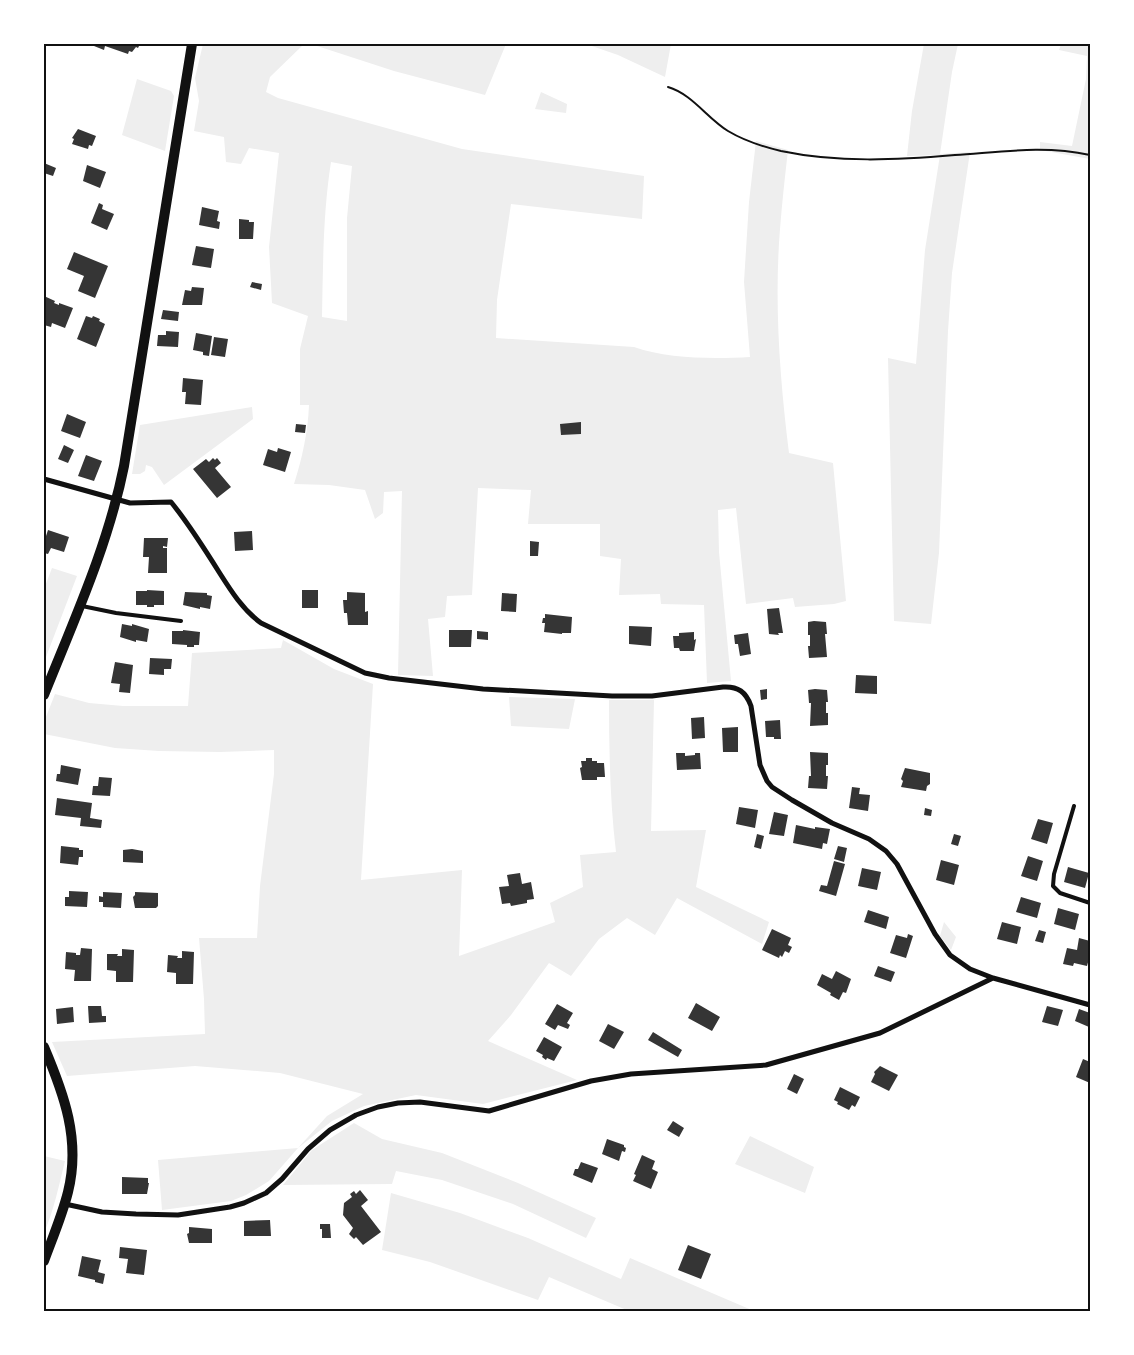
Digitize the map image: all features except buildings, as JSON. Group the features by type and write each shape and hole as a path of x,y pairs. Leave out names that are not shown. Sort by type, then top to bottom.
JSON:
{"main road":[{"path":"44,695 105,541 117,500 192,44"},
{"path":"44,1047 63,1093 72,1130 72,1168 65,1204 44,1261"}],"street":[{"path":"44,479 130,503 171,502 186,520 234,594 254,618 269,627 370,674 476,689 533,693 644,696 680,693 722,686 730,686 741,690 751,706 760,765 763,774 772,787 832,822 869,839 886,851 897,864 935,934 950,955 970,969 993,978 1090,1005"},
{"path":"65,1204 102,1212 178,1215 230,1207 266,1193 282,1179 308,1149 330,1130 356,1115 378,1107 398,1103 420,1102 489,1111 591,1081 632,1074 766,1066 880,1033 993,978"}],"lane":[{"path":"80,605 96,610 181,621"},
{"path":"1074,806 1054,874 1053,886 1060,893 1090,903"}],"path":[{"path":"668,86 678,90 728,131 780,151 820,157 880,160 1039,149 1068,150 1090,155"}],"shaded area":[{"path":"203,44 304,44 270,77 266,92 278,98 462,149 644,176 642,219 511,204 497,300 496,338 634,347 676,356 750,357 744,282 749,202 756,141 788,150 778,257 778,314 783,398 789,453 833,463 846,601 834,604 795,607 793,598 746,604 736,508 718,510 719,552 731,681 707,683 704,605 661,604 660,594 619,595 621,559 600,556 600,524 528,524 531,490 478,488 472,595 447,596 445,617 428,619 433,676 398,675 402,491 384,492 383,513 375,519 365,490 329,485 294,484 304,445 309,405 300,405 300,349 308,316 272,303 269,247 279,153 249,148 241,164 226,162 224,137 194,131 199,101 195,78","holes":["331,162 352,166 347,218 347,321 322,317 323,259 326,200"]},
{"path":"311,44 506,44 485,95 394,71"},
{"path":"586,44 671,44 665,77 618,55"},
{"path":"924,44 958,44 940,154 970,152 952,273 939,553 931,624 894,621 888,358 916,364 925,250 940,155 907,156 912,111"},
{"path":"1061,44 1090,44 1090,159 1040,150 1040,142 1072,146 1086,79 1087,56 1059,50"},
{"path":"137,79 171,91 174,96 165,151 122,135"},
{"path":"541,92 567,104 566,113 535,109"},
{"path":"252,407 253,419 164,485 152,467 146,465 145,471 140,474 132,474 140,425"},
{"path":"52,568 77,576 46,657 44,656 44,589"},
{"path":"283,640 334,669 373,684 361,880 462,870 459,956 555,922 550,903 583,887 580,855 616,852 610,776 609,700 654,700 651,831 706,830 696,887 769,922 762,944 677,898 655,935 627,918 599,939 571,976 549,963 511,1015 488,1041 577,1080 483,1104 416,1095 364,1106 332,1121 298,1148 327,1116 363,1094 280,1073 195,1066 67,1076 52,1042 205,1034 199,938 257,938 260,886 274,774 274,750 220,752 115,748 44,734 44,722 55,694 89,703 123,706 188,706 192,653 281,648"},
{"path":"509,697 575,699 569,729 511,726"},
{"path":"944,922 956,937 951,950 940,936"},
{"path":"354,1123 382,1139 442,1153 518,1183 596,1218 586,1238 513,1204 442,1180 396,1171 392,1184 283,1185 312,1150"},
{"path":"750,1136 814,1167 805,1193 735,1164"},
{"path":"298,1148 269,1181 246,1195 231,1201 162,1210 158,1160"},
{"path":"44,1156 65,1161 44,1233"},
{"path":"391,1193 460,1213 528,1238 621,1279 630,1258 754,1311 629,1311 549,1277 538,1300 430,1262 382,1250"}]}
